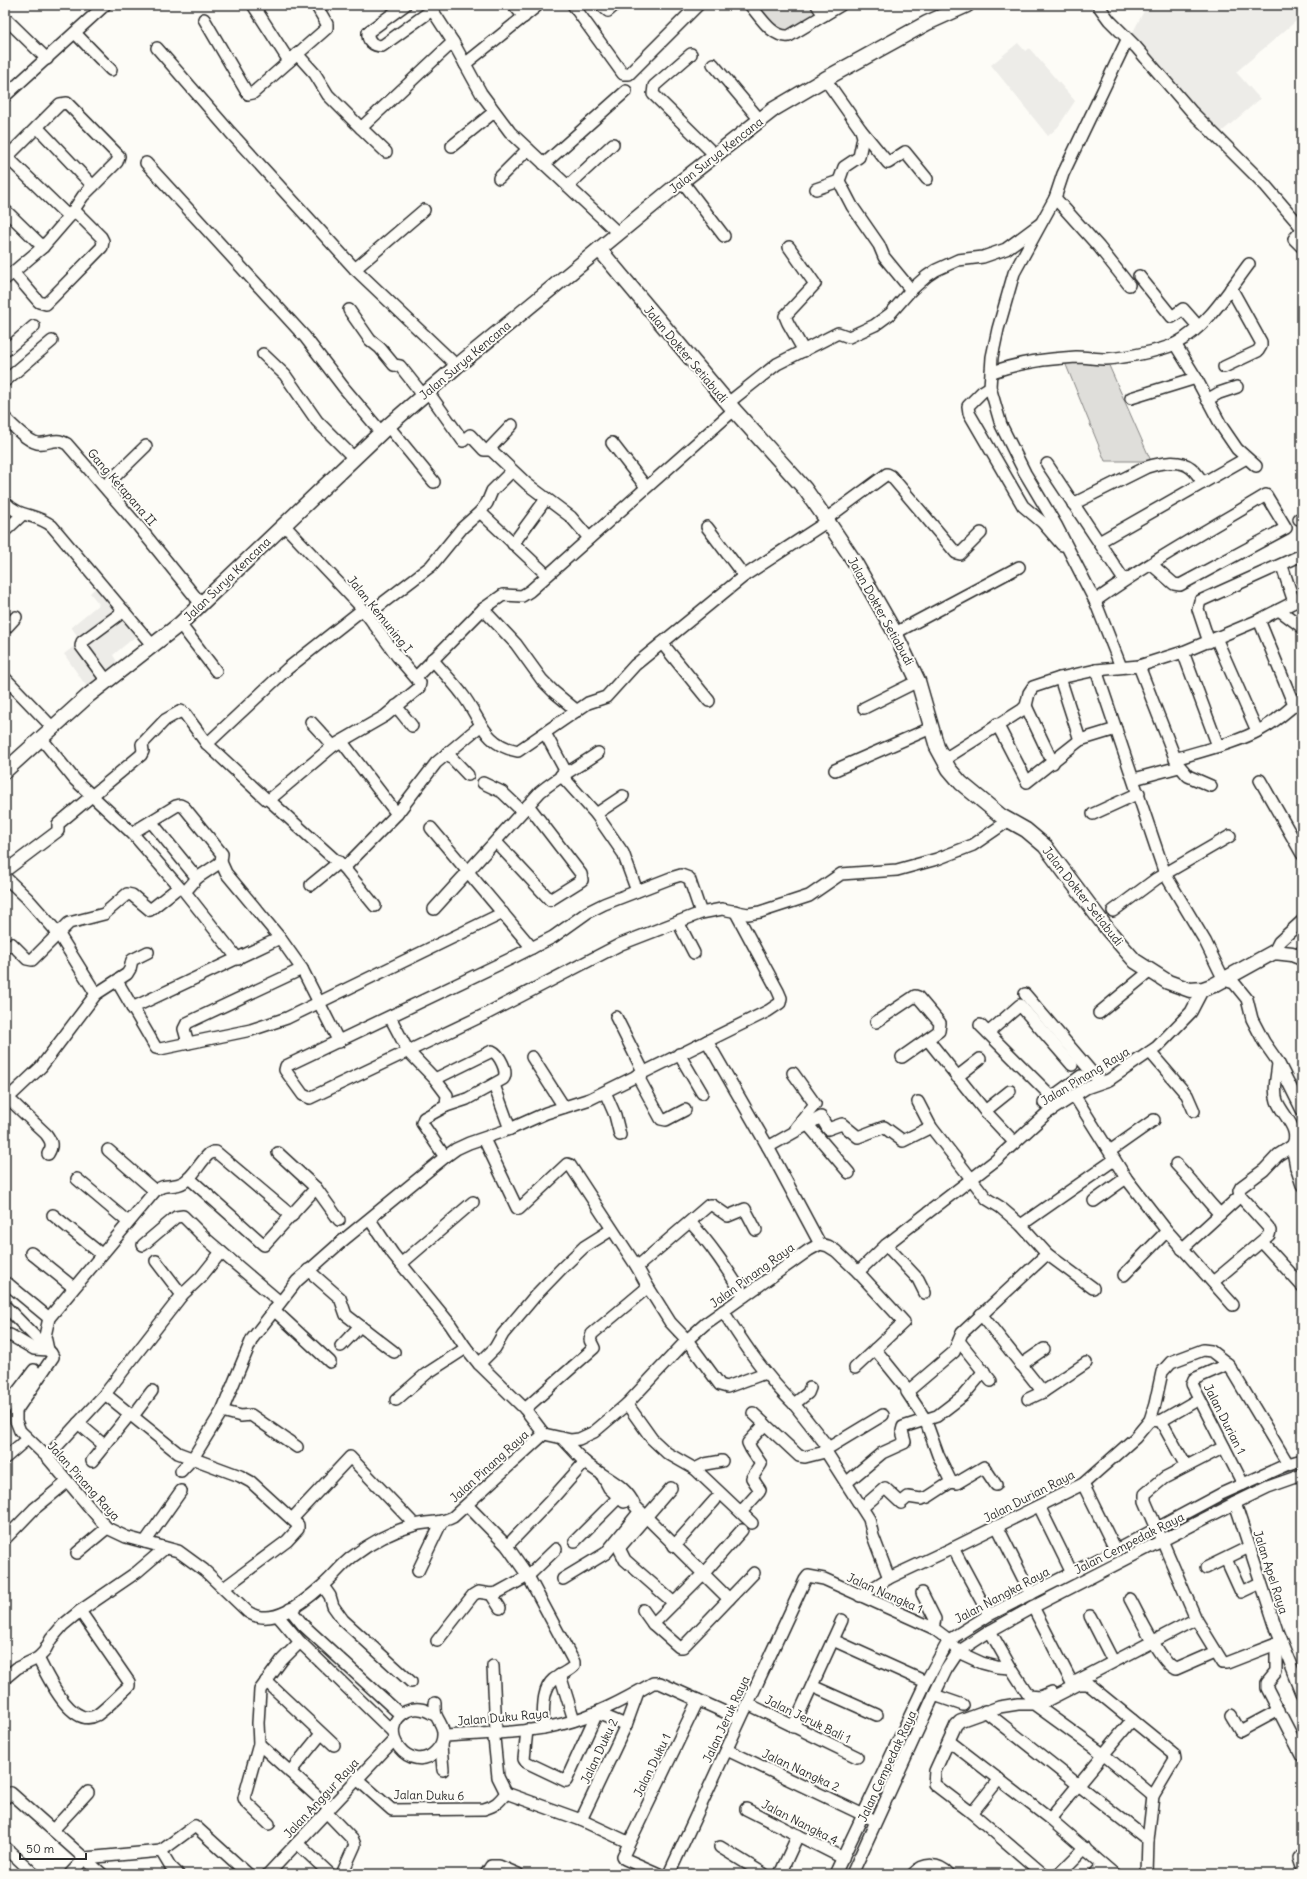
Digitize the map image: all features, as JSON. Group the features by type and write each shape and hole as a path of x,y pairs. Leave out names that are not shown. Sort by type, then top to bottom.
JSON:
{"main road":[{"name":"Jalan Surya Kencana","path":"5,771 107,681 180,624 354,458 426,393 682,181 716,156 774,109 927,23 962,6"},
{"name":"Jalan Dokter Setiabudi","path":"599,249 731,406 805,489 827,520 858,567 896,633 918,681 931,728 943,760 961,783 1006,823 1026,830 1045,846 1118,942 1135,961 1149,972 1182,988 1190,990 1203,989 1224,980 1274,952"},
{"path":"1274,952 1292,954 1302,958"}],"street":[{"path":"5,96 105,5"},
{"path":"253,5 293,58 315,74 328,95 386,152"},
{"path":"204,19 248,94 253,94 327,28 327,24 316,5"},
{"path":"405,5 368,32 369,40 372,44 382,46 431,7 453,42 481,93 510,132 618,233"},
{"path":"514,5 524,17"},
{"path":"573,5 623,74 626,75 629,74 698,5"},
{"path":"601,5 608,11 615,5"},
{"path":"750,5 775,33 782,37 789,36 841,5"},
{"path":"817,5 824,14"},
{"path":"1098,5 1109,20 1127,40 1136,47 1192,112 1265,185 1302,229 1294,239 1302,247"},
{"path":"465,64 537,6"},
{"path":"5,18 47,59"},
{"path":"75,33 111,70"},
{"path":"1120,667 1095,601 1069,550 1025,474 1001,424 993,402 990,387 992,357 998,329 1014,273 1055,198 1063,174 1127,40"},
{"path":"361,128 453,42"},
{"path":"158,48 230,132 355,268 457,366"},
{"path":"690,54 654,86 653,94 716,156"},
{"path":"713,64 760,120"},
{"path":"825,79 861,130 888,163 905,152 928,179"},
{"path":"544,164 626,92"},
{"path":"37,128 6,158 71,213 101,237 103,241 102,247 46,304 39,302 8,275 43,247 71,213 93,186 117,162 119,156 67,103 60,104 37,128"},
{"path":"452,146 494,112"},
{"path":"37,128 93,186"},
{"path":"861,130 863,137 859,156 844,167 839,182 852,206 879,245 884,257 911,290"},
{"path":"568,186 613,144"},
{"path":"499,178 528,149"},
{"path":"146,163 305,337 344,388 385,429 434,482"},
{"path":"682,181 724,236"},
{"path":"816,189 839,182"},
{"path":"1055,198 1099,247 1129,285"},
{"path":"5,210 43,247"},
{"path":"355,268 424,210"},
{"path":"269,800 337,744 385,716 418,681 432,659 483,609 503,594 522,596 646,487 777,364 836,333 849,337 876,325 896,308 911,290 927,276 946,264 966,258 983,257 1006,249 1043,221"},
{"path":"789,247 814,284 785,316 804,351"},
{"path":"992,372 1020,363 1077,357 1107,359 1156,350 1175,344 1198,326 1215,309 1249,264"},
{"path":"1139,276 1172,317 1184,309 1198,326"},
{"path":"1224,367 1258,351 1261,346 1261,342 1231,288"},
{"path":"349,310 370,340 380,348 394,365 400,366 426,393 463,441 470,435 484,450 491,450 512,471 546,499 572,517 589,538"},
{"path":"5,351 34,326"},
{"path":"5,381 52,341"},
{"path":"1175,344 1196,378 1222,428 1237,449 1256,466"},
{"path":"263,354 288,379 317,421 354,458"},
{"path":"1130,398 1196,378"},
{"path":"990,387 968,406 969,413 1023,506 1042,522 1056,539 1069,550"},
{"path":"1207,400 1237,387"},
{"path":"977,398 985,402 993,402"},
{"name":"Gang Ketapana II","path":"6,420 36,442 43,443 57,440 67,444 105,486 201,604"},
{"path":"491,450 491,447 512,425"},
{"path":"612,443 646,487"},
{"path":"105,486 146,446"},
{"path":"1099,542 1243,460"},
{"path":"1047,464 1124,580"},
{"path":"1073,504 1147,467 1160,464 1183,464 1192,468 1204,483"},
{"path":"207,744 287,669 431,566 462,528 480,512 487,503 492,491 512,471"},
{"path":"432,659 462,694 472,709 480,726 491,738 501,746 518,751 588,703 606,697 635,665 744,576 827,520 887,474 891,476 956,553 960,554 981,533"},
{"path":"1023,506 1025,474"},
{"path":"1095,601 1124,580 1266,495 1286,528 1180,586 1174,584 1152,564"},
{"path":"513,544 546,499"},
{"path":"5,502 14,510 22,514 35,516 45,520 52,526 153,646"},
{"path":"480,512 547,575"},
{"path":"5,531 22,514"},
{"name":"Jalan Kemuning I","path":"284,526 365,612 397,656 418,681"},
{"path":"707,527 744,576"},
{"path":"1258,731 1198,609 1200,601 1282,566 1302,555"},
{"path":"943,760 997,724 1022,710 1026,706 1029,693 1033,687 1060,678 1096,670 1139,666 1183,652 1258,620 1298,600 1282,566"},
{"path":"896,633 1019,567"},
{"path":"483,609 516,644 542,680 554,692 577,710"},
{"path":"1279,610 1302,627"},
{"path":"107,681 81,646 82,642 124,611"},
{"path":"5,629 16,617"},
{"path":"1134,779 1258,731 1298,702 1258,620"},
{"path":"180,624 216,671"},
{"path":"662,644 709,701"},
{"path":"1183,652 1218,746"},
{"path":"1139,666 1177,763 1193,780 1211,786"},
{"path":"1096,670 1139,793 1165,874 1205,941 1224,980 1234,983 1247,999 1252,1019 1264,1042 1278,1062 1302,1108"},
{"path":"5,678 52,728"},
{"path":"1060,678 1080,740"},
{"path":"864,708 918,681"},
{"path":"396,706 412,726"},
{"path":"1026,706 1053,763"},
{"path":"5,871 58,831 58,824 141,755 143,751 142,744 165,720 180,711 185,714 207,744 266,799 269,800 342,865 375,906"},
{"path":"311,722 337,744 397,814"},
{"path":"997,724 1027,782 1053,763 1080,740 1116,729"},
{"path":"311,885 342,865 397,814 414,794 427,774 447,753 480,726"},
{"path":"835,770 931,728"},
{"path":"545,732 564,774 596,814 623,853 628,863 637,891"},
{"path":"5,948 12,944 28,959 32,960 58,933 73,921 104,914 128,893 150,910 178,888 178,884 132,833 76,780 41,738"},
{"path":"447,753 468,775"},
{"path":"434,909 468,870 496,842 525,808 564,774 598,753"},
{"path":"1260,780 1302,854"},
{"path":"483,783 502,792 525,808 581,874 582,880 550,900 496,842"},
{"path":"1093,814 1139,793"},
{"path":"596,814 623,796"},
{"path":"132,833 176,806 181,805 222,854 221,862 226,872 280,938 302,969 339,1042"},
{"path":"701,914 687,876 681,875 671,878 588,912 553,936 532,948 339,1042 286,1066 285,1070 288,1077 303,1095 310,1098 547,983 621,944 701,914 722,909 748,914 791,902 815,892 840,874 896,870 937,859 973,845 1006,823"},
{"path":"153,824 197,878"},
{"path":"431,828 468,870 532,948"},
{"path":"1113,911 1165,874 1230,836"},
{"path":"221,862 197,878 186,890 185,894 238,959"},
{"path":"5,877 27,898 58,933 96,994"},
{"path":"180,1471 193,1458 222,1412 252,1339 277,1306 308,1270 445,1157 456,1149 605,1092 640,1073 768,1011 780,1003 781,998 778,991 735,911"},
{"path":"117,981 156,1048 160,1049 251,1030 288,1018 504,913"},
{"path":"678,922 694,953"},
{"path":"1274,952 1278,942 1302,922"},
{"path":"132,1008 280,938"},
{"path":"48,1154 52,1147 52,1141 6,1100 45,1062 96,994 129,972 132,960 148,952"},
{"path":"188,1043 184,1029 187,1023 302,969"},
{"path":"1099,1013 1149,972"},
{"name":"Jalan Pinang Raya","path":"858,1272 886,1245 970,1180 1014,1142 1052,1101 1074,1095 1100,1082 1109,1080 1150,1052 1174,1031 1191,1012 1203,989"},
{"path":"1025,994 1100,1082"},
{"path":"876,1022 913,997 918,997 940,1023 939,1031 902,1057"},
{"path":"988,1033 1020,1005 1072,1065"},
{"path":"390,1017 408,1051 436,1078 447,1095 446,1106"},
{"path":"616,1017 661,1119 666,1120 685,1110"},
{"path":"980,1025 1052,1101 1081,1076"},
{"path":"928,1040 985,1111 1014,1142"},
{"path":"707,1041 768,1147 820,1244 828,1246 858,1272 904,1322 854,1368"},
{"path":"436,1078 494,1051 506,1075 504,1079 494,1085 446,1106 424,1118 422,1123 445,1157"},
{"path":"1150,1052 1187,1095 1194,1111"},
{"path":"679,1054 702,1093"},
{"path":"532,1057 564,1107"},
{"path":"957,1077 980,1059"},
{"path":"1213,1282 1269,1235 1270,1231 1268,1227 1240,1196 1238,1191 1241,1187 1264,1170 1278,1155 1292,1146 1296,1137 1277,1101 1275,1092 1278,1062"},
{"path":"792,1133 815,1104 793,1073"},
{"path":"494,1085 510,1129"},
{"path":"985,1111 1010,1091"},
{"path":"605,1092 615,1116 620,1135"},
{"path":"1074,1095 1126,1178 1167,1232 1233,1305"},
{"path":"918,1102 932,1127 970,1180 987,1199 1000,1207 1020,1225 1047,1254 1093,1288"},
{"path":"768,1147 821,1117 828,1129 842,1124 858,1137 884,1127 903,1141 932,1127"},
{"path":"1020,1225 1112,1155 1154,1120"},
{"path":"808,1125 849,1173"},
{"path":"484,1139 516,1208 519,1209 569,1164 595,1202 611,1230 637,1267 648,1288 670,1322 687,1340 722,1387 727,1387 765,1373"},
{"path":"1292,1146 1299,1168 1302,1185"},
{"path":"108,1150 155,1191"},
{"path":"48,1350 45,1336 49,1318 73,1287 155,1191 161,1186 178,1185 189,1178 209,1154 216,1152 292,1216"},
{"path":"278,1153 316,1188 339,1220"},
{"path":"1176,1164 1194,1182 1199,1192 1220,1214"},
{"path":"189,1178 264,1245 316,1188"},
{"path":"1094,1201 1126,1178"},
{"path":"77,1179 128,1222"},
{"path":"1182,1248 1240,1196"},
{"path":"402,1263 473,1202"},
{"path":"637,1267 709,1205 712,1205 728,1216 745,1209 756,1230"},
{"path":"53,1215 101,1254"},
{"path":"143,1245 176,1217 182,1216 277,1306 330,1362"},
{"path":"370,1220 393,1254 402,1263 450,1324 479,1364 525,1409 544,1434"},
{"path":"690,1222 705,1237 722,1260 744,1296"},
{"path":"479,1364 495,1348 503,1334 535,1296 563,1267 584,1247 611,1230"},
{"path":"1124,1275 1167,1232"},
{"path":"1262,1242 1302,1286"},
{"name":"Jalan Pinang Raya","path":"48,1350 52,1355 52,1360 16,1411 16,1421 20,1431 46,1457 107,1528 126,1537 178,1551 189,1558 224,1588 248,1612 256,1617 265,1618 278,1616 290,1609 323,1586 353,1556 383,1538 415,1525 442,1521 453,1517 544,1434 562,1438 579,1439 594,1432 627,1404 687,1340 723,1311 809,1250 820,1244"},
{"path":"886,1245 918,1279 925,1293"},
{"path":"46,1457 105,1394 182,1295 201,1277 221,1252"},
{"path":"31,1253 73,1287"},
{"path":"908,1390 954,1352 962,1333 1047,1254"},
{"path":"156,1261 182,1295"},
{"path":"308,1270 340,1298 346,1315 394,1352"},
{"path":"8,1284 49,1318"},
{"path":"525,1409 594,1348 590,1340 592,1334 648,1288"},
{"path":"5,1306 48,1350"},
{"path":"723,1311 748,1351 765,1373 794,1404 863,1507 872,1525 873,1536 889,1578"},
{"path":"981,1314 1043,1392"},
{"path":"341,1346 360,1326"},
{"path":"5,1337 10,1335 34,1349 48,1350"},
{"path":"959,1341 991,1381"},
{"path":"396,1400 426,1374 466,1348"},
{"path":"875,1349 908,1390 907,1394 925,1419 938,1456 951,1482"},
{"path":"1021,1365 1044,1349"},
{"name":"Jalan Durian Raya","path":"860,1596 889,1578 1083,1484 1155,1420 1155,1404 1162,1372 1171,1362 1203,1350 1210,1351 1228,1364 1288,1464"},
{"path":"1028,1399 1043,1392 1086,1363"},
{"name":"Jalan Durian 1","path":"1228,1364 1194,1379 1192,1384 1243,1484"},
{"path":"5,1408 34,1370"},
{"path":"846,1483 882,1453 904,1443 902,1431 904,1427 937,1416 963,1396 984,1372"},
{"path":"794,1404 808,1393 810,1388"},
{"path":"92,1461 104,1444 152,1391"},
{"path":"105,1394 178,1453 240,1476 251,1482 298,1525 298,1529 287,1541 224,1588"},
{"path":"1186,1466 1155,1420 1199,1399"},
{"path":"627,1404 652,1440 667,1453 695,1469 752,1523"},
{"path":"222,1412 241,1416 251,1415 297,1447"},
{"path":"753,1413 799,1456 806,1457 826,1450 883,1415"},
{"path":"78,1423 104,1444"},
{"path":"741,1512 760,1490 752,1478 761,1464 748,1443 765,1424"},
{"path":"562,1438 585,1462 602,1475 612,1479 620,1485 641,1511 674,1546 729,1600"},
{"path":"5,1458 27,1439"},
{"path":"1224,1447 1164,1478 1145,1494 1144,1502 1158,1528 1162,1542 1196,1619 1223,1663 1227,1663 1279,1643 1276,1672 1267,1683 1267,1688 1302,1756"},
{"path":"292,1519 350,1457 415,1525"},
{"name":"Jalan Nangka Raya","path":"835,1874 926,1682 949,1640 989,1615 1116,1551 1243,1484 1288,1464 1302,1460"},
{"path":"695,1469 705,1464 722,1461"},
{"path":"507,1546 585,1462"},
{"path":"863,1507 885,1488 900,1503 908,1497 921,1499 928,1497 951,1482 957,1483 984,1467 996,1485"},
{"path":"602,1475 618,1498 641,1511"},
{"name":"Jalan Cempedak Raya","path":"852,1874 934,1694 946,1670 958,1652 990,1631 1235,1503 1268,1487 1302,1475"},
{"path":"5,1539 34,1509 67,1482"},
{"path":"1083,1484 1116,1551"},
{"path":"563,1579 606,1553 641,1511 671,1488"},
{"path":"145,1542 181,1491"},
{"path":"575,1541 618,1498"},
{"path":"674,1546 715,1500"},
{"name":"Jalan Apel Raya","path":"1235,1503 1279,1643 1302,1693"},
{"path":"467,1505 507,1546 528,1576 574,1662 574,1666 551,1681 547,1687 545,1695 543,1728"},
{"path":"1039,1506 1072,1573"},
{"path":"641,1511 621,1546 621,1555 674,1603"},
{"path":"418,1571 442,1521"},
{"path":"997,1526 1030,1594"},
{"path":"77,1553 107,1528"},
{"path":"653,1624 703,1574 742,1530"},
{"path":"1206,1568 1249,1547"},
{"path":"5,1678 17,1668 38,1658 44,1652 57,1631 80,1611 137,1572 165,1548"},
{"path":"953,1548 989,1615"},
{"path":"437,1641 473,1595 478,1592 491,1594 497,1593 528,1576 556,1549"},
{"path":"1226,1559 1241,1592 1260,1583"},
{"path":"643,1610 653,1624 679,1647 683,1647 754,1573"},
{"name":"Jalan Nangka 1","path":"808,1576 824,1579 933,1628 949,1640 958,1652"},
{"name":"Jalan Jeruk Raya","path":"669,1874 804,1580 808,1576"},
{"path":"323,1586 330,1596 333,1606 343,1620 411,1682"},
{"path":"922,1593 935,1619 933,1628"},
{"path":"491,1594 500,1608"},
{"path":"1130,1599 1152,1642 1170,1667 1176,1669 1215,1652"},
{"path":"290,1609 303,1625 401,1715 409,1710 418,1708 428,1710 436,1716"},
{"path":"1034,1609 1072,1683"},
{"path":"38,1658 59,1696 69,1708 80,1716 88,1717 96,1715 129,1686 129,1682 80,1611"},
{"path":"278,1616 300,1642 394,1736 400,1751 410,1757 422,1758 433,1754 442,1741"},
{"path":"1090,1616 1113,1661"},
{"path":"990,1631 1029,1696 1040,1697 1072,1683 1196,1619"},
{"path":"793,1726 842,1620"},
{"path":"833,1640 926,1682"},
{"path":"269,1824 246,1802 244,1798 259,1744 258,1723 260,1690 300,1642"},
{"path":"958,1652 982,1663 997,1667 1011,1668"},
{"path":"492,1666 498,1777 506,1793 581,1820 628,1842 623,1856 625,1859 659,1874"},
{"path":"560,1675 574,1720"},
{"path":"266,1681 334,1745"},
{"name":"Jalan Duku Raya","path":"442,1741 543,1728 574,1720 597,1713 653,1683 660,1684 740,1719"},
{"path":"1038,1705 1079,1684 1088,1684 1175,1756 1153,1796 1148,1840 1147,1874"},
{"path":"812,1686 877,1715"},
{"name":"Jalan Duku 2","path":"581,1820 626,1724 638,1692"},
{"path":"934,1694 963,1704"},
{"name":"Jalan Duku 1","path":"628,1842 698,1700"},
{"path":"434,1703 436,1716 443,1729 443,1770"},
{"name":"Jalan Jeruk Bali 1","path":"748,1704 857,1757"},
{"path":"1043,1874 934,1784 935,1771 960,1721 985,1711 1018,1704 1038,1705 1103,1754 1153,1796"},
{"path":"1231,1716 1240,1731 1279,1710"},
{"path":"985,1711 1148,1840"},
{"path":"527,1730 524,1759 526,1762 566,1781 597,1713 626,1724"},
{"name":"Jalan Anggur Raya","path":"268,1874 357,1779 394,1736 396,1723 401,1715"},
{"path":"1050,1819 1132,1720"},
{"path":"290,1772 321,1734"},
{"path":"949,1741 1050,1819 1114,1874"},
{"path":"259,1744 328,1810 353,1840 355,1845 342,1874"},
{"name":"Jalan Nangka 2","path":"727,1750 876,1820"},
{"name":"Jalan Duku 6","path":"357,1779 392,1810 492,1807 499,1802 506,1793"},
{"path":"972,1814 999,1779"},
{"path":"53,1830 88,1792"},
{"path":"5,1798 11,1793 102,1874"},
{"name":"Jalan Nangka 4","path":"746,1809 843,1858"},
{"path":"70,1874 85,1858 161,1851 195,1826 248,1874"},
{"path":"780,1874 798,1835"},
{"path":"297,1843 330,1874"},
{"path":"5,1846 34,1874"},
{"path":"720,1847 764,1874"},
{"path":"1059,1874 1085,1848"},
{"path":"161,1851 170,1866 178,1874"},
{"path":"1298,1858 1302,1870"},
{"path":"913,1874 923,1867 933,1864 944,1868 949,1874"},
{"path":"1095,1874 1103,1865"},
{"path":"486,1874 491,1866 499,1866 518,1874"}],"shaded area":[{"path":"749,5 817,5 824,15 781,37"},
{"path":"1147,5 1302,5 1302,16 1236,72 1260,99 1219,134 1176,87 1132,34"},
{"path":"1018,43 1025,51 1029,48 1075,101 1058,127 1048,136 991,65"},
{"path":"1064,360 1107,361 1151,461 1105,461"},
{"path":"101,583 141,632 113,655 116,660 115,665 119,671 91,693 64,654 81,641 71,627 99,604 90,593"}],"waterway":[{"path":"1280,1473 1302,1468"},
{"path":"1162,1532 1257,1484"},
{"path":"959,1641 965,1636"}]}
